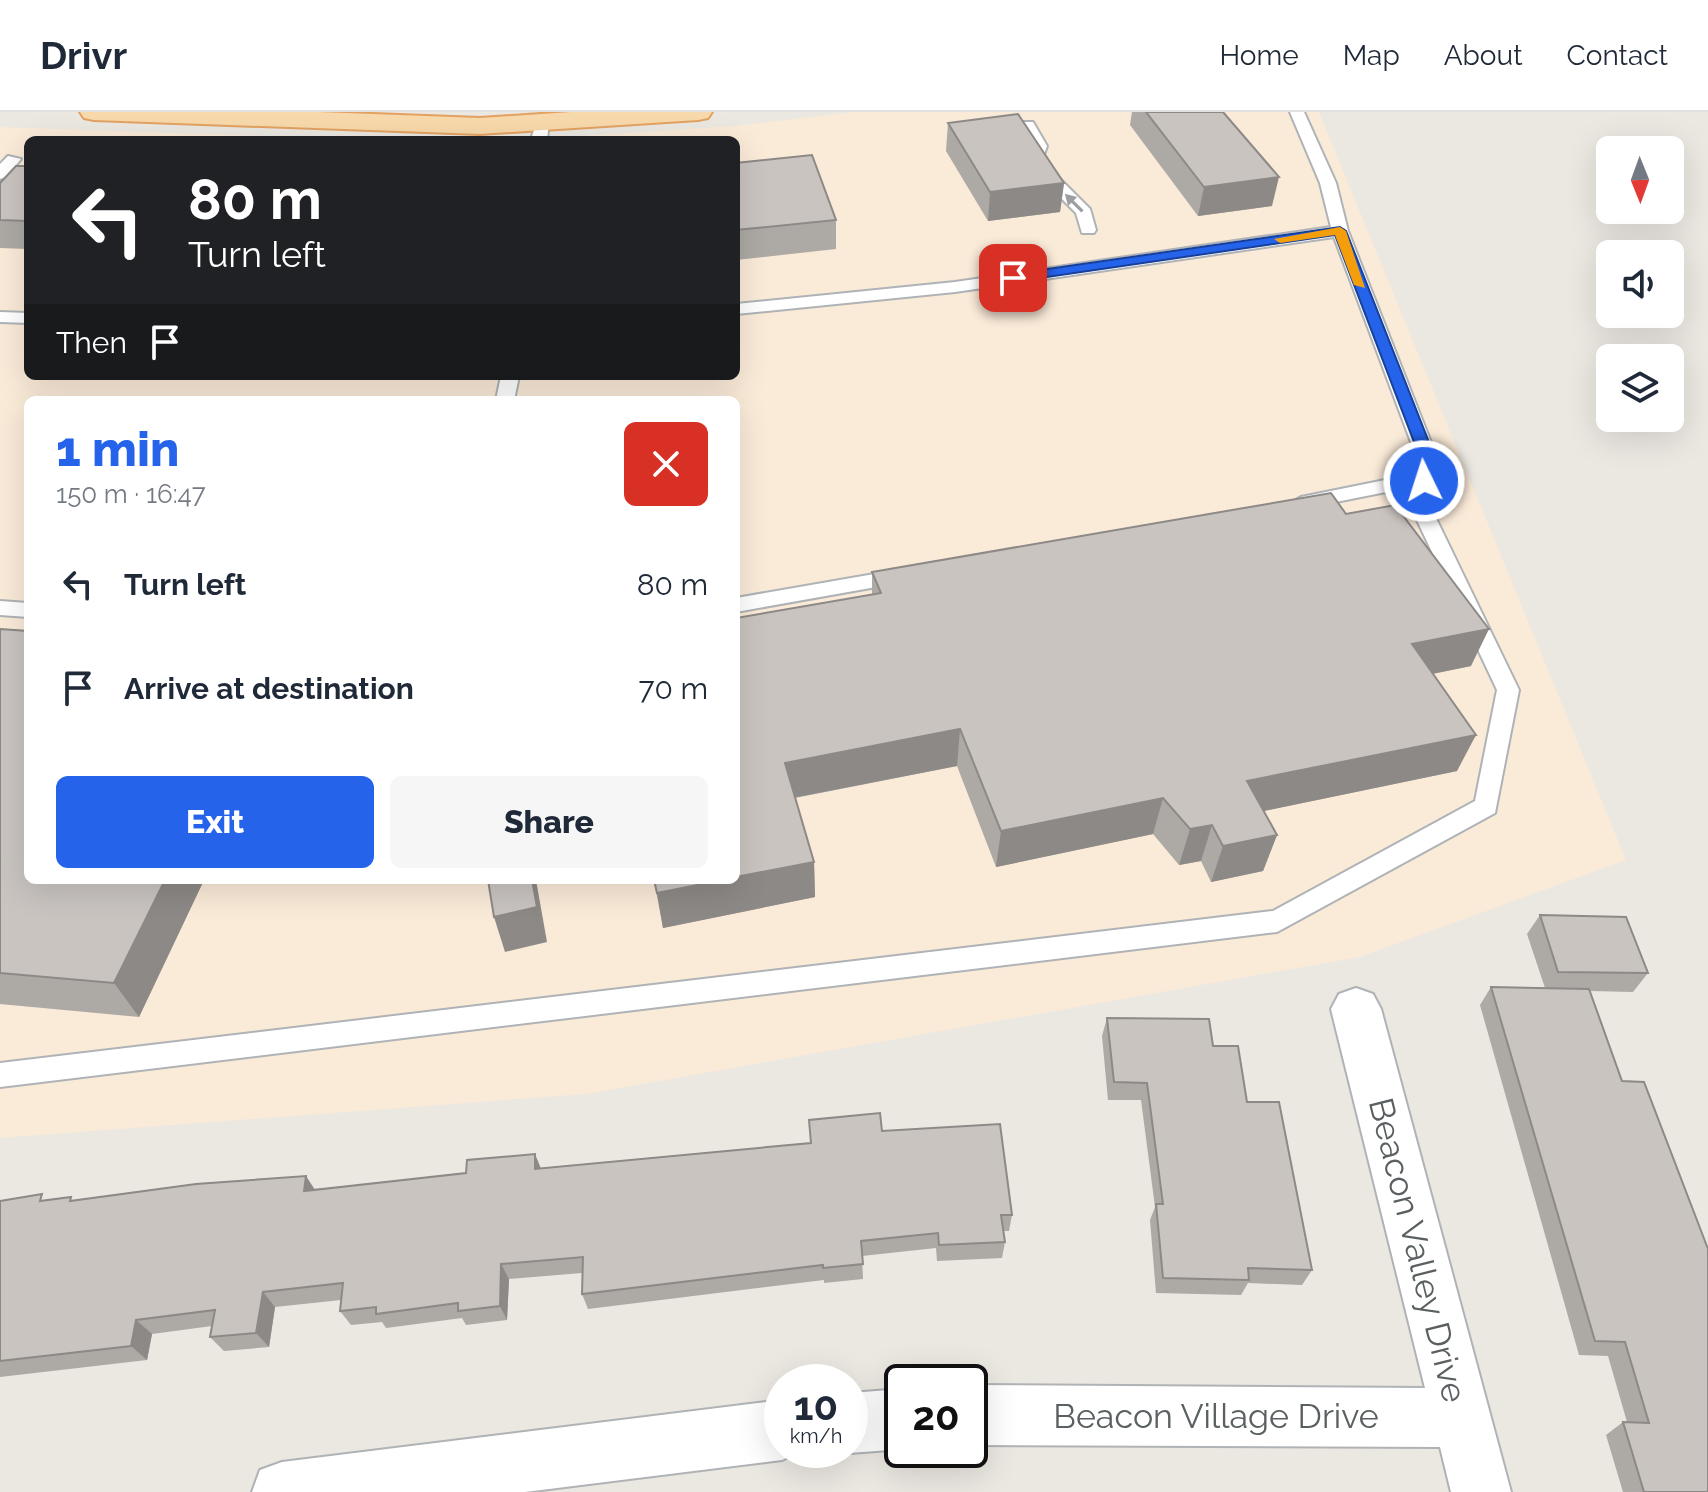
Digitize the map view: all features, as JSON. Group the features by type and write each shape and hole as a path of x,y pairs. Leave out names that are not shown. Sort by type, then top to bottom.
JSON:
{"main road":[{"path":"94,112 480,126 540,131 698,112"}],"street":[{"name":"Beacon Valley Drive","path":"1356,1009 1481,1492"},
{"name":"Beacon Village Drive","path":"988,1415 1462,1418"},
{"path":"282,1492 764,1432"}],"lane":[{"path":"1297,112 1328,183 1340,231 1424,450 1423,512"},
{"path":"1028,125 1039,146 1037,157"},
{"path":"0,174 13,159"},
{"path":"1053,181 1084,212 1088,230"},
{"path":"740,309 955,287 1340,231"},
{"path":"0,317 24,318"},
{"path":"0,1075 1277,921 1486,806 1508,690 1423,512 1390,485 1285,506"},
{"path":"740,604 931,570"},
{"path":"0,608 24,610"}],"shaded area":[{"path":"854,112 1319,112 1626,860 1360,957 586,1094 0,1138 0,127 261,136 24,136 24,380 740,380 740,136 580,136 734,126"}],"building":[{"path":"1146,112 1223,112 1279,177 1204,187"},
{"path":"1018,114 1064,183 990,192 948,123"},
{"path":"812,155 836,220 740,230 740,163"},
{"path":"16,166 24,166 24,221 0,220 0,183"},
{"path":"1331,493 1346,514 1395,505 1489,629 1412,644 1476,735 1247,781 1277,835 1223,846 1212,825 1190,829 1163,798 1001,831 960,729 785,763 814,862 740,876 740,617 881,593 872,572"},
{"path":"0,629 24,631 24,884 163,884 114,983 0,973"},
{"path":"489,884 533,884 537,907 494,917"},
{"path":"655,884 703,884 657,893"},
{"path":"1540,915 1626,917 1648,973 1558,972"},
{"path":"1491,987 1589,989 1622,1081 1644,1082 1708,1249 1708,1492 1644,1492 1623,1422 1649,1423 1625,1342 1595,1341"},
{"path":"1107,1018 1209,1019 1213,1046 1238,1046 1247,1102 1279,1102 1312,1270 1248,1268 1249,1280 1163,1278 1156,1204 1163,1204 1147,1083 1114,1082"},
{"path":"880,1113 882,1131 1000,1124 1012,1215 1001,1215 1005,1242 939,1245 938,1233 861,1241 863,1264 823,1268 823,1265 582,1294 583,1257 501,1264 500,1306 458,1311 458,1303 376,1314 376,1307 340,1311 343,1283 263,1292 256,1333 210,1337 215,1310 136,1320 131,1346 0,1361 0,1201 42,1194 40,1201 71,1197 70,1201 196,1184 306,1176 304,1191 466,1173 467,1160 535,1154 535,1169 811,1143 809,1120"}],"slow traffic":[{"path":"1280,239 1340,231 1361,285"}],"route":[{"path":"1013,278 1340,231 1424,450 1424,481"}]}
